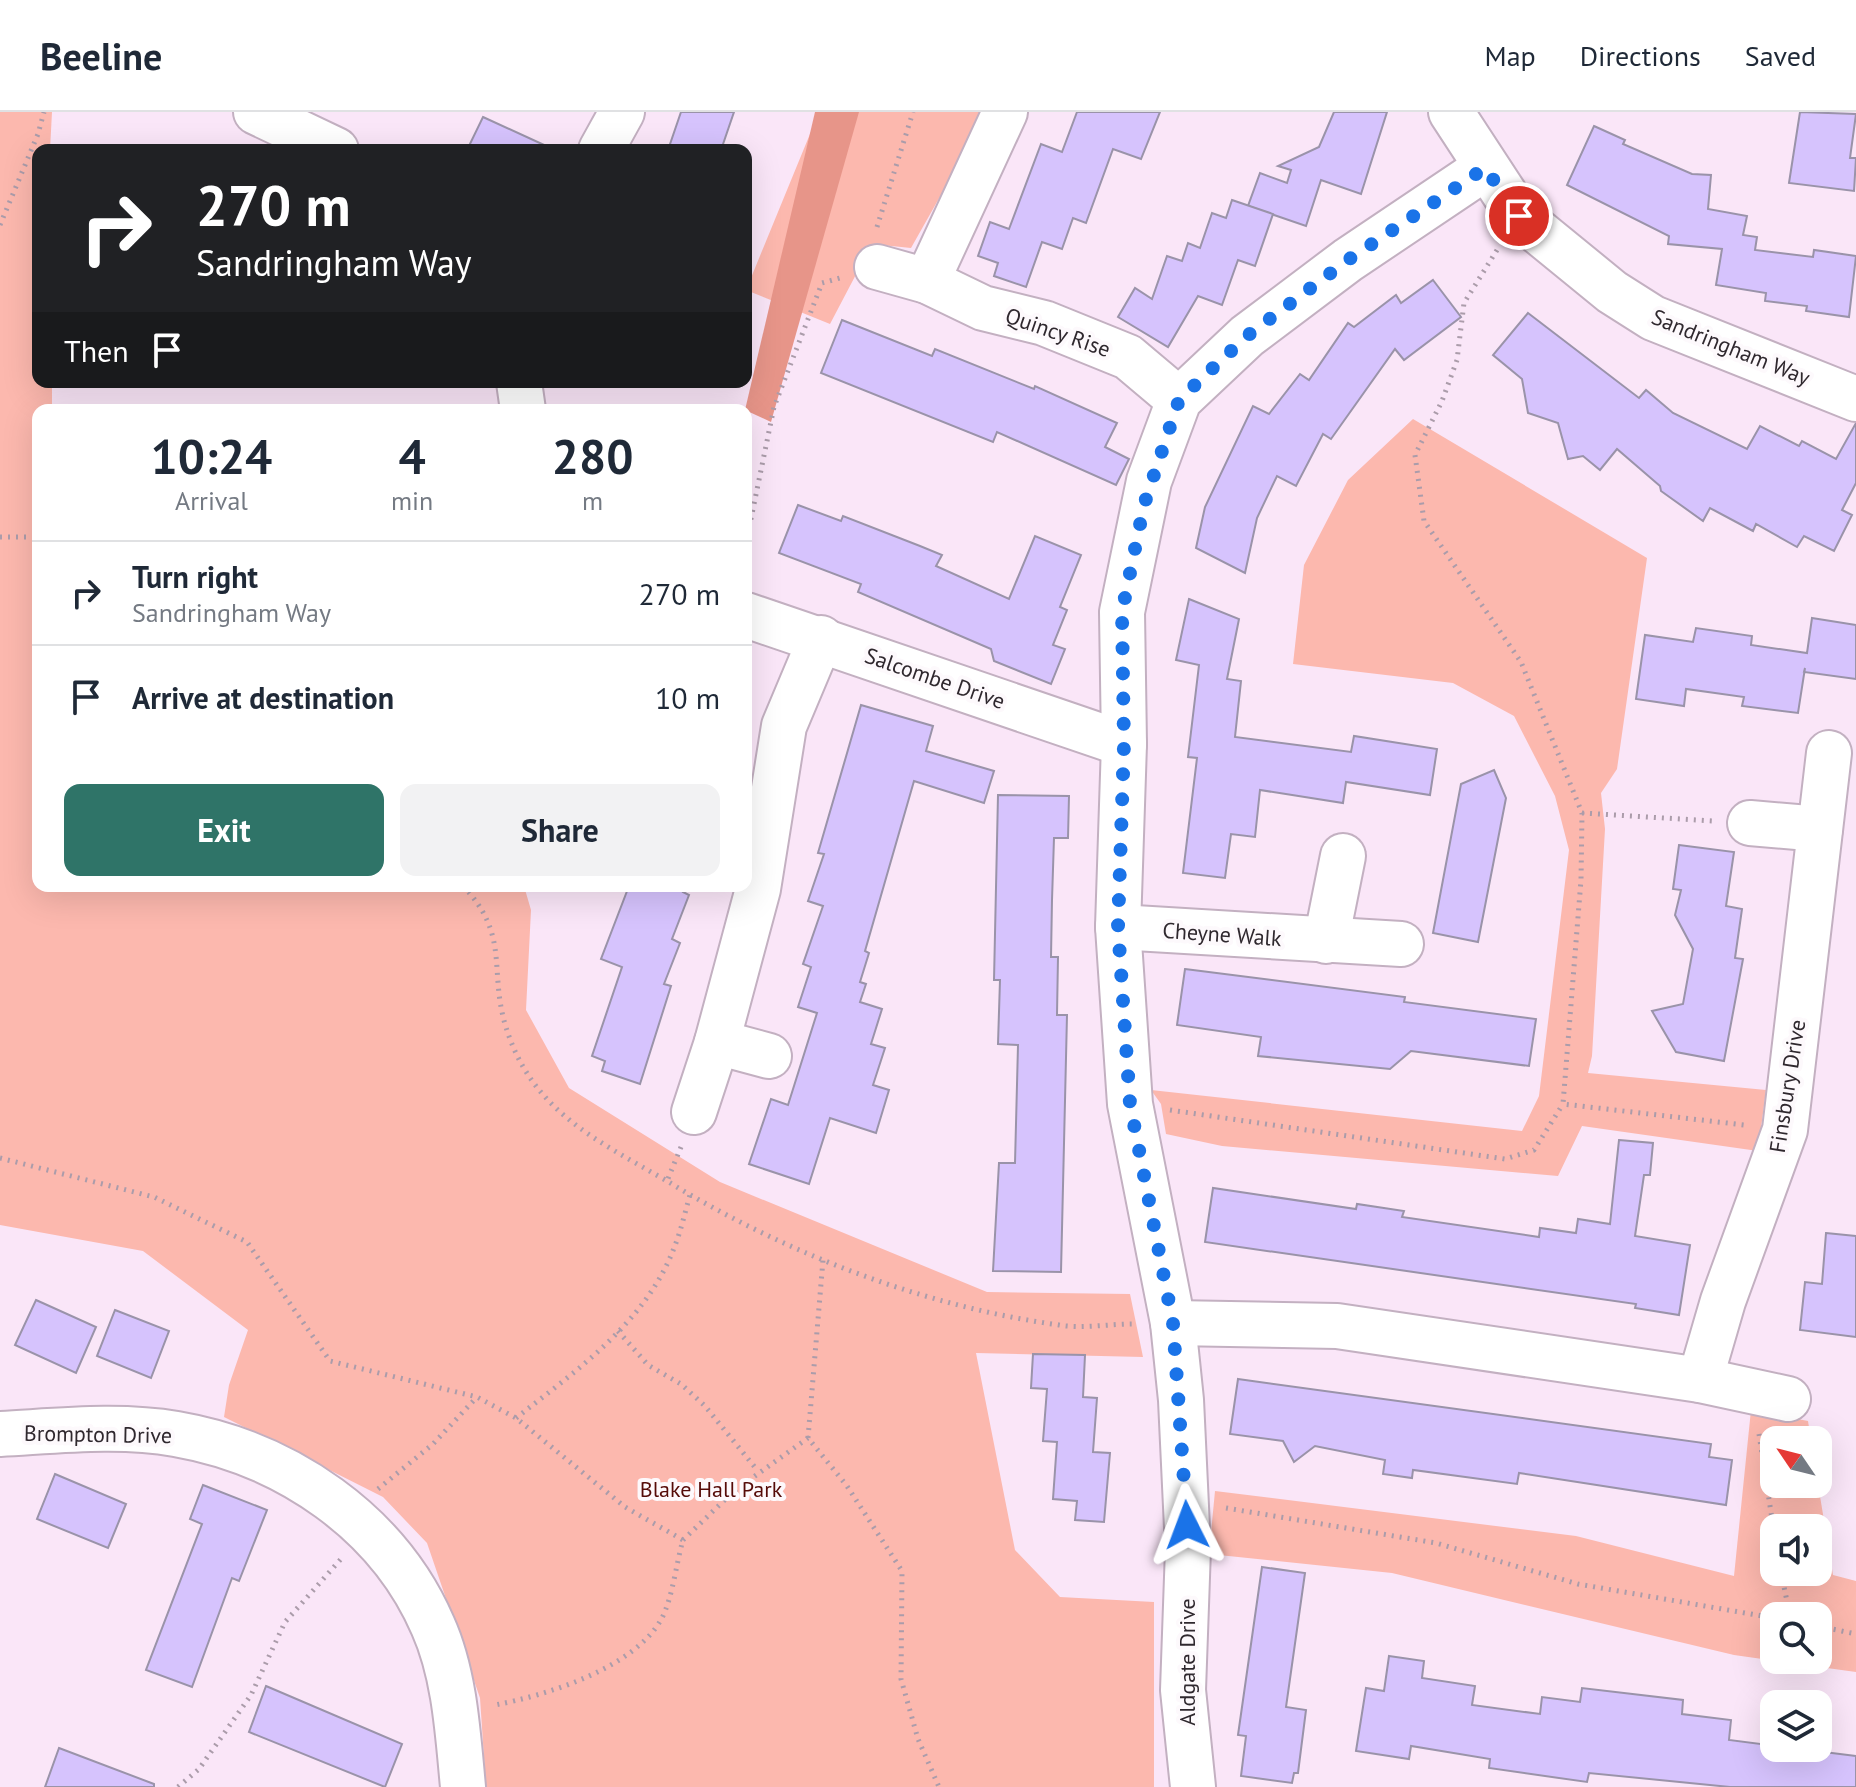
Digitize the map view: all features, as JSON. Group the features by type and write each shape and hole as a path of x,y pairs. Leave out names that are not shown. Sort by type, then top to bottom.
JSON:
{"street":[{"path":"256,112 312,144"},
{"path":"604,144 622,112"},
{"path":"927,281 1005,112"},
{"name":"Sandringham Way","path":"1451,112 1519,216 1612,292 1653,318 1856,399"},
{"name":"Aldgate Drive","path":"1193,1787 1183,1690 1188,1549 1173,1323 1130,1104 1118,927 1124,744 1122,612 1149,481 1179,400 1247,336 1348,260 1485,168"},
{"name":"Quincy Rise","path":"877,267 927,281 983,308 1044,323 1128,357 1179,400"},
{"name":"Salcombe Drive","path":"752,617 1124,744"},
{"path":"694,1112 717,1042 758,889 784,726 821,638"},
{"name":"Finsbury Drive","path":"1700,1380 1723,1301 1773,1172 1785,1130 1829,753"},
{"path":"1750,823 1820,829"},
{"path":"1326,941 1343,856"},
{"name":"Cheyne Walk","path":"1118,927 1401,944"},
{"path":"717,1042 769,1056"},
{"path":"1173,1323 1337,1326 1700,1380 1773,1395"},
{"name":"Brompton Drive","path":"0,1434 75,1429 173,1433 234,1446 297,1477 359,1521 405,1571 434,1628 454,1713 463,1787"}],"path":[{"path":"34,144 44,112"},
{"path":"752,514 774,407 822,283 877,267 877,228 913,112"},
{"path":"0,225 32,148"},
{"path":"1130,1104 1505,1159 1534,1150 1563,1104 1581,880 1582,813 1521,662 1424,521 1415,455 1442,401 1457,360 1464,303 1519,216"},
{"path":"0,537 32,537"},
{"path":"1582,813 1750,823"},
{"path":"468,892 487,918 495,937 504,1022 532,1085 596,1143 690,1195 823,1260 914,1294 1061,1326 1173,1323"},
{"path":"1563,1104 1785,1130"},
{"path":"667,1181 694,1112"},
{"path":"0,1158 154,1197 247,1242 330,1361 477,1397 516,1418 625,1507 683,1540"},
{"path":"516,1418 588,1362 652,1291 674,1250 690,1195"},
{"path":"823,1260 808,1438 847,1486 902,1571 901,1679 918,1739 939,1787"},
{"path":"618,1331 648,1365 681,1384 705,1406 758,1471"},
{"path":"1771,1514 1760,1451 1773,1395"},
{"path":"178,1787 199,1769 251,1695 285,1622 359,1521 477,1397"},
{"path":"454,1713 579,1681 646,1638 662,1617 683,1540 758,1471 808,1438"},
{"path":"1186,1502 1436,1543 1578,1584 1760,1616"},
{"path":"1832,1629 1856,1634"}],"green space":[{"name":"Blake Hall Park","path":"0,112 52,112 50,144 32,144 32,388 52,388 52,404 32,404 32,892 526,892 531,910 526,1010 569,1088 720,1182 987,1292 1130,1294 1143,1357 976,1353 1015,1550 1060,1597 1154,1602 1154,1787 486,1787 480,1698 427,1543 383,1497 224,1417 229,1385 248,1330 143,1251 0,1225"},
{"path":"819,112 983,112 968,147 911,248 872,244 830,324 752,292 752,275"},
{"path":"1413,419 1647,558 1617,769 1601,793 1605,829 1592,1056 1588,1073 1766,1090 1758,1151 1582,1126 1558,1176 1222,1146 1166,1134 1161,1104 1151,1090 1522,1131 1539,1096 1569,850 1555,796 1514,716 1453,683 1293,664 1304,565 1348,480"},
{"path":"1751,1410 1808,1421 1809,1426 1760,1426 1760,1498 1820,1498 1823,1514 1760,1514 1760,1586 1832,1586 1832,1569 1833,1575 1856,1581 1856,1672 1832,1669 1832,1602 1760,1602 1760,1659 1392,1573 1209,1554 1215,1491 1576,1536 1734,1576"}],"shaded area":[{"path":"815,112 859,112 771,422 752,413 752,404 746,404"}],"building":[{"path":"681,112 734,112 723,144 670,144"},
{"path":"1077,112 1160,112 1141,159 1113,149 1086,223 1073,218 1062,249 1042,242 1026,287 994,276 998,263 978,256 990,222 1009,229 1041,144 1062,152"},
{"path":"1334,112 1387,112 1361,194 1321,180 1306,226 1248,206 1260,173 1287,183 1291,170 1278,166 1319,147"},
{"path":"1800,112 1856,114 1850,158 1856,158 1854,191 1789,183"},
{"path":"483,117 542,144 470,144"},
{"path":"1594,126 1625,140 1623,144 1692,174 1711,175 1708,209 1747,216 1743,235 1757,237 1755,250 1813,257 1814,250 1856,256 1849,317 1806,311 1807,306 1765,301 1766,293 1716,285 1722,249 1668,244 1669,236 1567,185"},
{"path":"1232,200 1273,214 1255,266 1238,260 1222,305 1198,296 1168,347 1118,317 1135,288 1152,299 1167,256 1182,261 1188,243 1200,248 1212,213 1226,218"},
{"path":"1433,280 1461,317 1404,360 1395,349 1331,439 1323,434 1296,486 1277,476 1257,518 1245,573 1196,548 1205,507 1253,406 1269,414 1300,374 1309,380 1348,323 1354,327 1396,295 1401,303"},
{"path":"1528,313 1639,398 1646,390 1673,413 1747,449 1760,426 1799,446 1802,441 1836,459 1856,423 1856,483 1842,510 1852,515 1834,551 1804,536 1797,547 1756,524 1753,531 1710,508 1703,521 1661,491 1660,486 1617,449 1600,470 1583,456 1568,459 1558,423 1528,413 1522,379 1493,355"},
{"path":"842,320 932,356 935,349 1034,389 1035,386 1117,423 1105,447 1129,459 1116,485 997,432 993,442 821,373"},
{"path":"798,505 841,521 843,516 942,555 936,566 1009,599 1035,536 1081,555 1060,607 1067,610 1053,645 1065,649 1051,684 994,661 991,649 858,592 861,584 779,553"},
{"path":"1189,599 1239,619 1227,679 1241,681 1235,737 1351,752 1354,736 1437,749 1430,795 1346,782 1343,803 1260,790 1255,837 1231,834 1225,878 1183,873 1197,758 1188,757 1199,665 1176,660"},
{"path":"1812,618 1856,625 1856,679 1804,672 1798,713 1742,706 1744,697 1686,689 1684,706 1636,699 1645,635 1693,642 1696,628 1752,636 1751,645 1807,653"},
{"path":"861,705 933,726 926,751 994,771 984,803 914,781 865,951 869,953 860,982 866,984 860,1002 882,1009 871,1044 885,1048 873,1085 889,1090 876,1133 830,1118 809,1184 749,1164 771,1099 788,1105 817,1013 798,1007 811,967 803,964 823,906 808,901 824,854 818,853"},
{"path":"1494,770 1506,798 1478,942 1433,933 1461,784"},
{"path":"998,795 1069,796 1068,838 1054,838 1051,957 1058,957 1057,1015 1067,1015 1061,1272 993,1271 999,1163 1015,1163 1018,1045 998,1044 1000,980 994,980"},
{"path":"1679,845 1734,852 1726,906 1742,909 1735,958 1743,959 1724,1061 1676,1052 1652,1011 1683,1004 1693,949 1675,915 1681,890 1673,889"},
{"path":"627,892 683,892 689,895 672,939 680,943 664,984 671,986 640,1084 602,1071 605,1061 592,1056 622,967 601,959"},
{"path":"1185,969 1405,997 1404,1002 1536,1019 1529,1066 1411,1051 1390,1069 1258,1056 1261,1037 1177,1025"},
{"path":"1619,1140 1653,1143 1650,1175 1644,1175 1635,1236 1690,1245 1679,1315 1635,1308 1636,1304 1205,1242 1213,1188 1356,1209 1357,1204 1404,1211 1402,1217 1539,1237 1540,1228 1576,1233 1578,1219 1610,1224"},
{"path":"1826,1233 1856,1236 1856,1337 1800,1330 1805,1282 1822,1284"},
{"path":"36,1300 96,1327 76,1373 15,1345"},
{"path":"115,1310 169,1331 151,1378 97,1356"},
{"path":"1033,1354 1085,1355 1083,1397 1097,1398 1093,1452 1110,1453 1104,1522 1075,1520 1077,1501 1053,1499 1057,1442 1043,1441 1047,1389 1031,1388"},
{"path":"1238,1379 1711,1444 1709,1457 1732,1460 1726,1505 1519,1473 1517,1484 1413,1470 1412,1478 1383,1474 1385,1460 1315,1446 1294,1462 1283,1441 1230,1434"},
{"path":"55,1474 126,1504 108,1548 37,1519"},
{"path":"203,1485 267,1510 239,1581 232,1578 192,1687 146,1670 202,1524 190,1519"},
{"path":"1262,1567 1305,1573 1286,1707 1306,1710 1298,1773 1294,1773 1292,1783 1241,1776 1246,1736 1238,1735"},
{"path":"1389,1656 1424,1661 1422,1678 1475,1686 1472,1705 1540,1714 1542,1697 1580,1702 1582,1688 1683,1700 1682,1714 1731,1720 1729,1740 1760,1744 1760,1762 1832,1762 1832,1753 1856,1756 1856,1787 1730,1787 1589,1773 1587,1782 1489,1768 1490,1759 1411,1746 1409,1759 1356,1751 1366,1688 1384,1691"},
{"path":"266,1686 402,1744 385,1787 249,1732"},
{"path":"59,1748 154,1784 154,1787 45,1787"}],"route":[{"path":"1187,1525 1181,1400 1173,1323 1130,1104 1118,927 1124,744 1122,612 1149,481 1179,400 1247,336 1348,260 1485,168 1519,216"}]}
